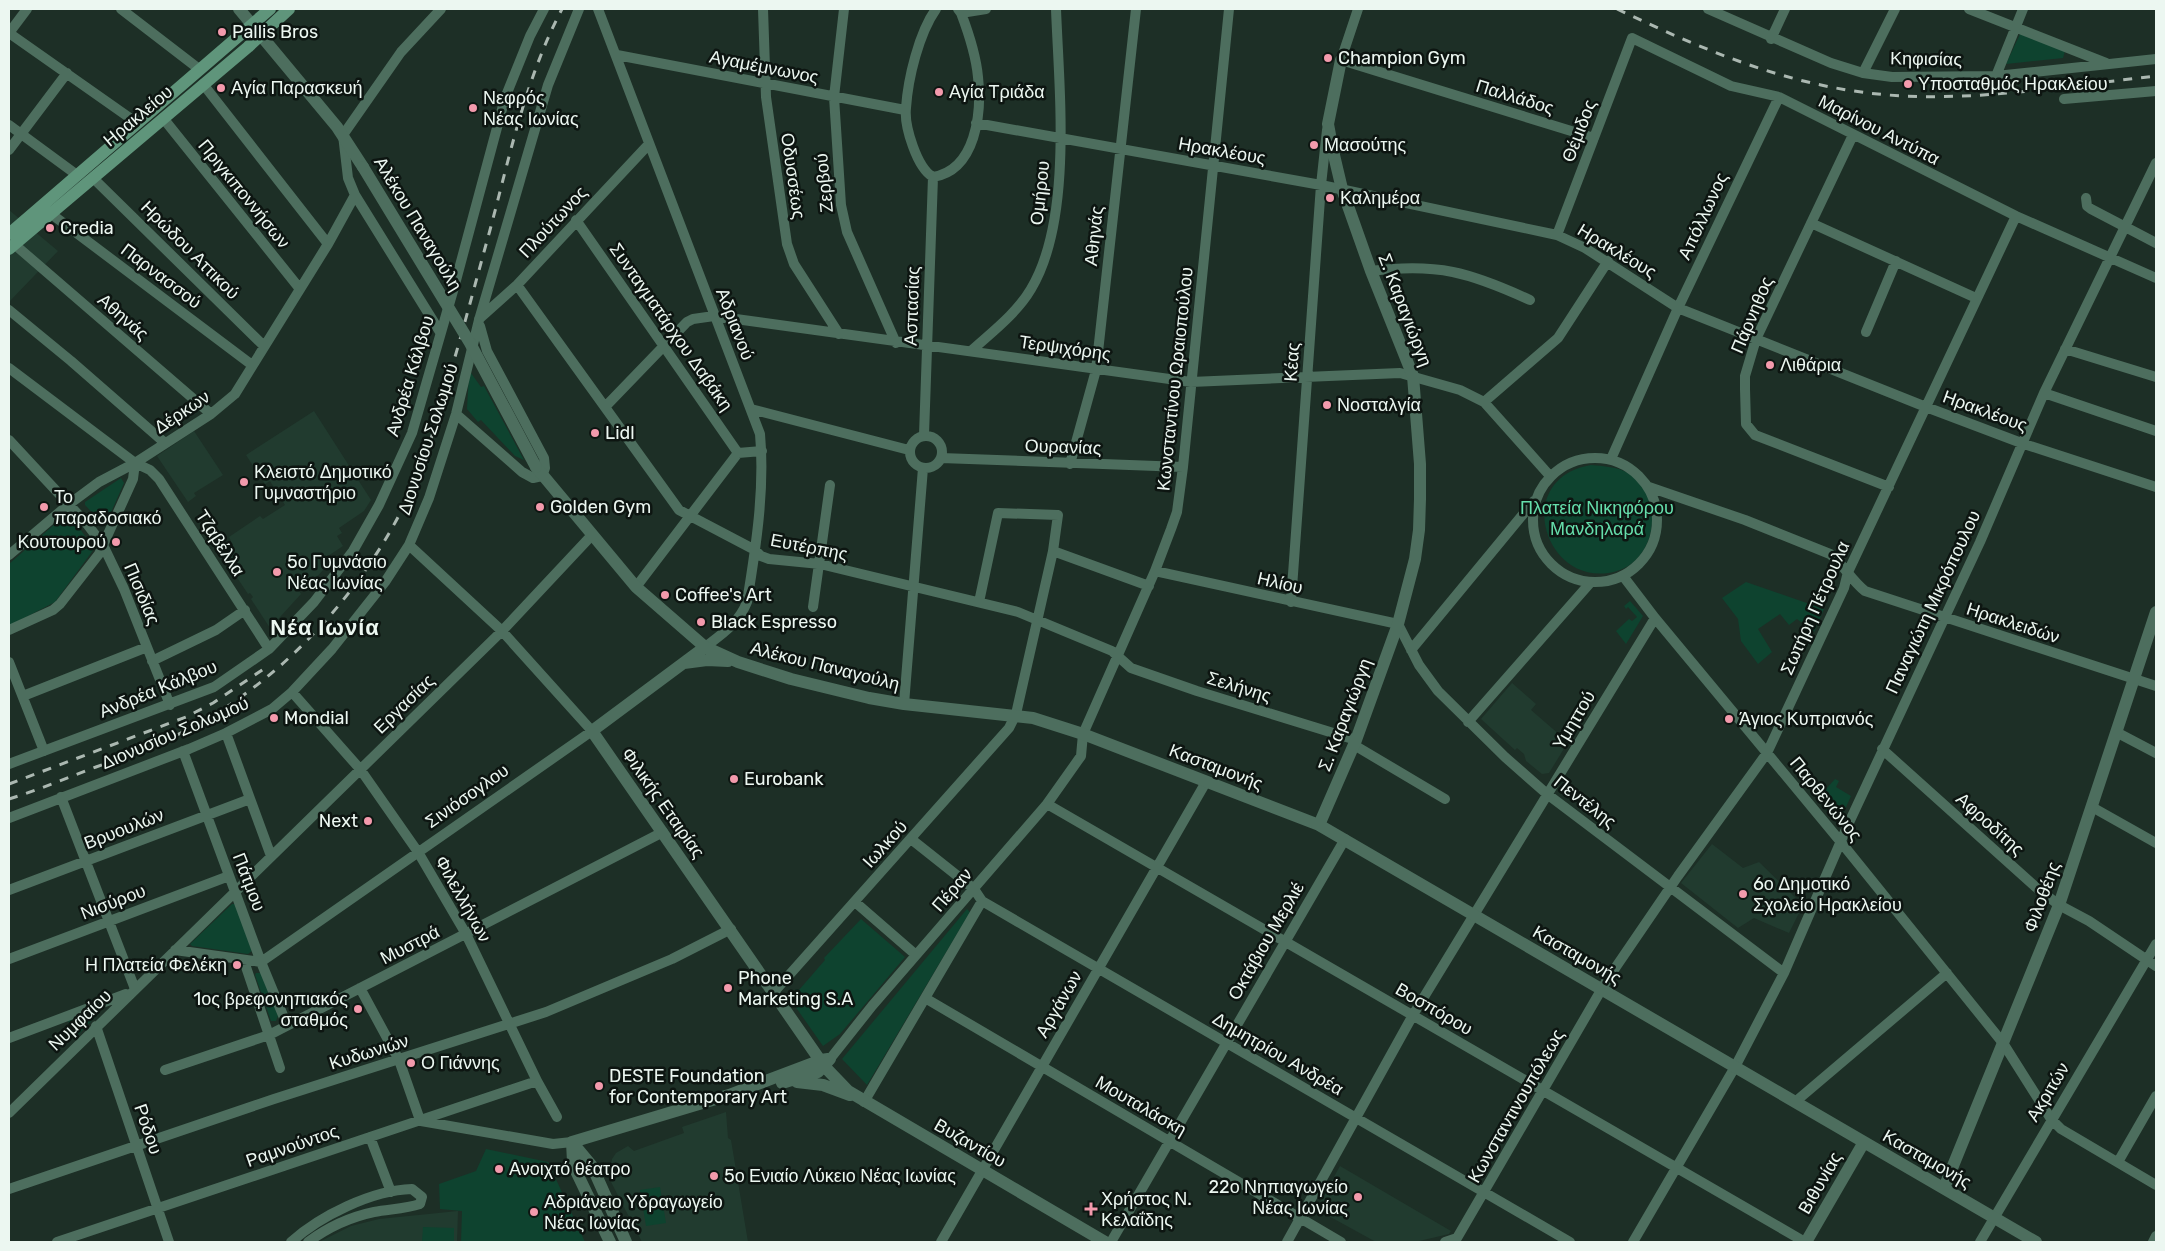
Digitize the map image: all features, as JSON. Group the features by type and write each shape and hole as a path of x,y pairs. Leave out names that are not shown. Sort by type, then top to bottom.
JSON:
{"main road":[{"name":"Ηρακλείου","path":"11,243 77,175 270,9"},
{"name":"Ηρακλείου","path":"11,243 50,214 93,178 260,36 289,9"}],"street":[{"path":"27,9 9,33 137,123"},
{"path":"121,9 199,69"},
{"name":"Αλέκου Παναγούλη","path":"239,9 343,134 470,343 539,471 636,588 705,646 738,662 800,681 904,704 1016,714 1083,734"},
{"path":"440,332 355,195 348,178 343,134 401,52 441,9"},
{"name":"Ανδρέα Κάλβου","path":"9,764 214,688 269,649 314,602 354,551 379,505 412,432 455,284 505,98 530,36 544,9"},
{"name":"Διονυσίου Σολωμού","path":"9,818 183,751 226,733 272,709 292,692 359,617 409,545 429,498 456,414 479,320 548,86 579,9"},
{"name":"Αδριανού","path":"598,9 760,434 762,452 755,550 747,602 742,614 735,623 705,646"},
{"name":"Οδυσσέως","path":"762,9 765,84 790,254 838,334"},
{"name":"Ζερβού","path":"844,9 834,97 838,180 847,232 896,343"},
{"path":"936,9 930,18 913,68 905,110 914,152 922,168 933,177 951,172 968,153 976,123 978,77 974,52 960,11 986,9"},
{"name":"Ομήρου","path":"971,351 1026,298 1044,266 1050,247 1061,139 1056,9"},
{"name":"Αθηνάς","path":"1070,464 1096,370 1119,149 1132,60 1136,9"},
{"name":"Κωνσταντίνου Ωραιοπούλου","path":"1083,734 1149,586 1177,512 1215,166 1229,9"},
{"name":"Σ. Καραγιώργη","path":"1319,825 1355,742 1398,624 1419,530 1420,464 1413,376 1371,271 1342,190 1328,124 1341,60 1358,9"},
{"name":"Κηφισίας","path":"1708,9 1771,39 1831,63 1863,73 1892,77 1996,76 2156,59"},
{"path":"1771,39 1784,9"},
{"path":"1863,73 1895,9"},
{"path":"1969,9 2109,64"},
{"path":"1996,76 2024,9"},
{"name":"Μαρίνου Αντύπα","path":"1632,38 1731,86 1779,97 1853,136 2016,216 2109,259 2156,278"},
{"name":"Θέμιδος","path":"1557,235 1632,38"},
{"name":"Αγαμέμνωνος","path":"617,55 905,110"},
{"name":"Παλλάδος","path":"1341,60 1594,138"},
{"path":"9,150 67,73"},
{"path":"203,84 328,244"},
{"path":"2064,99 2156,91"},
{"name":"Απόλλωνος","path":"1611,459 1678,308 1779,97"},
{"name":"Πριγκιποννήσων","path":"163,118 300,289"},
{"name":"Ηρακλέους","path":"976,123 1321,185 1557,235 1608,261 1678,308 2024,444 2156,486"},
{"name":"Κέας","path":"1291,602 1321,185 1328,124"},
{"path":"9,125 77,175"},
{"name":"Πάρνηθος","path":"1853,136 1756,340 1745,376 1745,414 1750,431 1755,435 1889,487"},
{"name":"Πλούτωνος","path":"479,320 516,285 649,144"},
{"path":"2109,259 2156,163"},
{"name":"Ασπασίας","path":"924,435 933,177"},
{"name":"Ηρώδου Αττικού","path":"93,178 264,346"},
{"name":"Δέρκων","path":"9,555 68,504 99,482 135,463 211,414 235,394 328,244 355,195"},
{"path":"2086,198 2087,206 2091,209 2156,244"},
{"name":"Παρνασσού","path":"50,214 252,365"},
{"name":"Σωτήρη Πέτρουλα","path":"1602,989 1670,888 1767,753 1844,588 1848,572 2016,216"},
{"name":"Συνταγματάρχου Δαβάκη","path":"576,220 738,453"},
{"path":"1811,222 1976,298"},
{"name":"Αθηνάς","path":"11,243 211,414"},
{"name":"Παναγιώτη Μικρόπουλου","path":"1633,1242 1735,1067 1784,973 1840,841 2024,444 2044,393 2109,259"},
{"path":"1550,476 1484,402 1558,338 1608,261"},
{"path":"1866,332 1896,261"},
{"path":"1371,271 1421,267 1454,271 1494,284 1530,300"},
{"name":"Ευτέρπης","path":"516,285 679,510 689,517 770,559 820,564 1018,612 1112,651 1118,656"},
{"path":"9,310 71,361 165,444"},
{"path":"605,407 664,345 693,319 714,316"},
{"name":"Τερψιχόρης","path":"714,316 896,343 971,351 1191,382 1400,373 1460,390 1484,402"},
{"path":"456,414 522,472 533,478 539,471 546,468 544,458 487,351 479,320"},
{"path":"2065,349 2156,377"},
{"name":"Τζαβέλλα","path":"9,368 135,463 150,470 159,479 269,649"},
{"path":"2044,393 2156,431"},
{"path":"751,409 909,450"},
{"path":"924,435 937,440 941,445 941,458 934,466 923,468 912,462 909,450 917,438 924,435"},
{"name":"Πισιδίας","path":"9,440 87,524 102,545 170,705"},
{"path":"636,588 738,453 762,452"},
{"path":"1411,650 1536,499 1550,476 1563,466 1578,460 1594,457 1611,459 1630,468 1649,487 1657,508 1658,519 1655,538 1646,557 1636,568 1623,576 1608,581 1591,582 1575,579 1560,572 1543,554 1534,531 1533,515 1536,499"},
{"name":"Ουρανίας","path":"941,458 1070,464 1183,466"},
{"path":"9,630 53,610 60,604 99,554 133,479 135,463"},
{"path":"904,704 923,468"},
{"path":"813,607 830,484"},
{"name":"Ηρακλειδών","path":"1649,487 1745,520 1824,552 1841,563 1855,583 1865,592 2156,686"},
{"name":"Ιωλκού","path":"774,992 1010,728 1016,714 1053,550 1058,515 998,513 979,602"},
{"name":"Εργασίας","path":"235,892 502,631 592,535"},
{"name":"Φιλικής Εταιρίας","path":"409,545 502,631 592,731 774,992 825,1062 859,1099"},
{"path":"1053,550 1149,586"},
{"name":"Ηλίου","path":"1155,571 1398,624"},
{"name":"Παρθενώνος","path":"1623,576 1655,618 1840,841 2003,1043 2051,1119"},
{"path":"1468,722 1591,582"},
{"path":"152,661 216,630 244,610"},
{"name":"Φιλοθέης","path":"1944,1188 2059,905 2156,612"},
{"name":"Υμηττού","path":"1287,1242 1413,1015 1655,618"},
{"name":"Πεντέλης","path":"1398,624 1411,650 1438,691 1468,722 1547,794 1784,973"},
{"name":"Σινιόσογλου","path":"261,962 592,731 705,646"},
{"path":"23,696 147,648"},
{"name":"Σελήνης","path":"1118,656 1131,668 1197,692 1355,742 1445,799"},
{"path":"679,664 707,660 738,662"},
{"path":"9,662 12,680 23,696 44,752"},
{"name":"Φιλελλήνων","path":"292,692 360,769 418,852 466,934 508,1023 557,1117"},
{"path":"2116,732 2156,753"},
{"path":"226,733 271,856"},
{"name":"Κασταμονής","path":"1083,734 1319,825 2036,1242"},
{"name":"Πέραν","path":"825,1062 1047,804 1081,756 1083,734"},
{"name":"Αφροδίτης","path":"1882,750 2059,905 2089,922 2156,966"},
{"name":"Πάτμου","path":"183,751 261,962 287,1025"},
{"name":"Αργάνων","path":"942,1242 1206,782"},
{"path":"9,1038 133,991 109,921 61,797"},
{"name":"Βρυουλών","path":"9,890 250,799"},
{"name":"Βοσπόρου","path":"1047,804 1806,1242"},
{"path":"2092,807 2156,843"},
{"name":"Μυστρά","path":"164,1070 269,1035 662,832"},
{"name":"Δημητρίου Ανδρέα","path":"911,839 974,889 982,901 1570,1242"},
{"name":"Οκτάβιου Μερλιέ","path":"1111,1242 1345,839"},
{"name":"Νισύρου","path":"9,960 229,876"},
{"name":"Νυμφαίου","path":"9,1113 235,892"},
{"name":"Πέραν","path":"859,1099 925,998 982,901"},
{"path":"854,902 916,955"},
{"name":"Κυδωνιών","path":"9,1189 136,1145 546,1012 613,985 731,929"},
{"name":"Ακριτών","path":"1980,1242 2156,944"},
{"path":"175,950 261,962"},
{"path":"244,960 280,1068"},
{"path":"1795,1102 1947,973"},
{"path":"360,988 399,1060 420,1120 553,1144 572,1142 757,1086 825,1062"},
{"name":"Κωνσταντινουπόλεως","path":"1458,1240 1602,989"},
{"name":"Μουταλάσκη","path":"925,998 1341,1242"},
{"name":"Ρόδου","path":"96,1026 170,1242"},
{"path":"757,1086 807,1077 825,1062"},
{"name":"Ραμνούντος","path":"57,1242 537,1081"},
{"path":"785,1082 822,1085 859,1099"},
{"path":"2118,1162 2156,1096"},
{"name":"Βυζαντίου","path":"859,1099 1105,1242"},
{"path":"2051,1119 2061,1128 2156,1185"},
{"path":"370,1137 391,1192"},
{"path":"572,1142 573,1162 576,1171 610,1242"},
{"path":"572,1142 592,1166 626,1242"},
{"name":"Βιθυνίας","path":"1806,1242 1864,1142"},
{"path":"290,1242 318,1221 342,1209 391,1192 412,1189 419,1193 422,1201 412,1206 372,1212 347,1220 308,1242"},
{"path":"2152,1242 2156,1236"},
{"path":"1444,1242 1458,1240"}],"shaded area":[{"path":"9,210 58,251 9,302"},
{"path":"314,411 371,500 364,511 339,528 342,533 337,536 343,546 328,556 331,561 308,587 303,584 298,589 301,594 270,628 251,599 253,597 250,593 248,594 218,549 231,541 229,537 260,516 263,519 285,505 270,481 265,484 246,455"},
{"path":"194,431 223,475 194,493 196,496 188,502 157,456"},
{"path":"1512,683 1536,704 1531,710 1568,742 1549,773 1542,774 1526,761 1524,754 1517,748 1515,750 1481,719"},
{"name":"6ο Δημοτικό Σχολείο Ηρακλείου","path":"1712,844 1743,868 1759,862 1803,905 1789,933 1754,918 1738,928 1681,883"},
{"path":"726,1112 728,1138 731,1140 748,1242 642,1242 611,1182 609,1173 612,1159 616,1153 628,1146 634,1151 684,1133 682,1127"},
{"name":"22ο Νηπιαγωγείο Νέας Ιωνίας","path":"1340,1166 1451,1231 1449,1234 1415,1242 1376,1242 1316,1209"},
{"path":"458,1211 457,1242 319,1242 351,1226 379,1219"}],"green space":[{"path":"2021,32 2065,51 2063,58 2006,64"},
{"path":"469,373 471,373 481,387 484,386 524,460 515,456 481,420 478,422 467,409"},
{"name":"Πλατεία Νικηφόρου Μανδηλαρά","path":"1591,465 1615,468 1628,473 1640,483 1648,496 1652,511 1652,526 1648,541 1641,554 1631,564 1617,571 1592,573 1571,565 1556,550 1547,531 1544,510 1550,490 1566,474"},
{"path":"121,478 124,483 105,526 85,505 85,502"},
{"path":"64,516 71,516 94,549 55,602 9,626 9,564"},
{"path":"1746,582 1824,609 1814,632 1797,619 1789,625 1780,614 1758,629 1772,652 1758,664 1741,641 1738,619 1722,598"},
{"path":"1630,601 1643,616 1626,644 1616,631 1629,619 1632,621 1637,617 1628,607 1626,609 1624,606"},
{"path":"1835,779 1839,781 1836,787 1851,796 1842,816 1833,818 1817,799"},
{"path":"232,904 235,904 252,951 248,954 192,946 190,944"},
{"path":"967,909 970,912 867,1085 842,1059"},
{"path":"861,919 905,957 840,1034 823,1046 790,999 796,989 799,990 825,960 824,958"},
{"path":"256,973 261,973 278,1016 276,1021 271,1021 255,975"},
{"path":"94,1012 96,1016 76,1037 68,1021"},
{"path":"486,1149 548,1162 585,1242 461,1242 462,1211 440,1209 439,1184 476,1171"},
{"path":"660,1187 666,1223 646,1226 640,1190"},
{"path":"423,1227 454,1228 454,1242 422,1242"}],"railway":[{"path":"9,799 154,745 187,730 224,708 260,683 293,654 323,623 376,554 398,517 417,478 427,451 466,317 520,117 538,62 562,9"},
{"path":"1617,9 1721,55 1756,67 1792,78 1865,93 1936,97 1967,96 2030,91 2156,76"},
{"path":"9,784 186,717 213,703 268,666"}],"place":[{"name":"Pallis Bros","path":"222,32"},
{"name":"Champion Gym","path":"1328,58"},
{"name":"Υποσταθμός Ηρακλείου","path":"1908,84"},
{"name":"Αγία Παρασκευή","path":"221,88"},
{"name":"Αγία Τριάδα","path":"939,92"},
{"name":"Νεφρός Νέας Ιωνίας","path":"473,108"},
{"name":"Μασούτης","path":"1314,145"},
{"name":"Καλημέρα","path":"1330,198"},
{"name":"Credia","path":"50,228"},
{"name":"Λιθάρια","path":"1770,365"},
{"name":"Νοσταλγία","path":"1327,405"},
{"name":"Lidl","path":"595,433"},
{"name":"Κλειστό Δημοτικό Γυμναστήριο","path":"244,482"},
{"name":"Το παραδοσιακό","path":"44,507"},
{"name":"Golden Gym","path":"540,507"},
{"name":"Κουτουρού","path":"116,542"},
{"name":"5ο Γυμνάσιο Νέας Ιωνίας","path":"277,572"},
{"name":"Coffee's Art","path":"665,595"},
{"name":"Black Espresso","path":"701,622"},
{"name":"Mondial","path":"274,718"},
{"name":"Άγιος Κυπριανός","path":"1729,719"},
{"name":"Eurobank","path":"734,779"},
{"name":"Next","path":"368,821"},
{"name":"6ο Δημοτικό Σχολείο Ηρακλείου","path":"1743,894"},
{"name":"Η Πλατεία Φελέκη","path":"237,965"},
{"name":"Phone Marketing S.A","path":"728,988"},
{"name":"1ος βρεφονηπιακός σταθμός","path":"358,1009"},
{"name":"Ο Γιάννης","path":"411,1063"},
{"name":"DESTE Foundation for Contemporary Art","path":"599,1086"},
{"name":"Ανοιχτό θέατρο","path":"499,1169"},
{"name":"5ο Ενιαίο Λύκειο Νέας Ιωνίας","path":"714,1176"},
{"name":"22ο Νηπιαγωγείο Νέας Ιωνίας","path":"1358,1197"},
{"name":"Χρήστος Ν. Κελαΐδης","path":"1091,1209"},
{"name":"Αδριάνειο Υδραγωγείο Νέας Ιωνίας","path":"534,1212"}],"district":[{"name":"Νέα Ιωνία","path":"325,627"}]}
